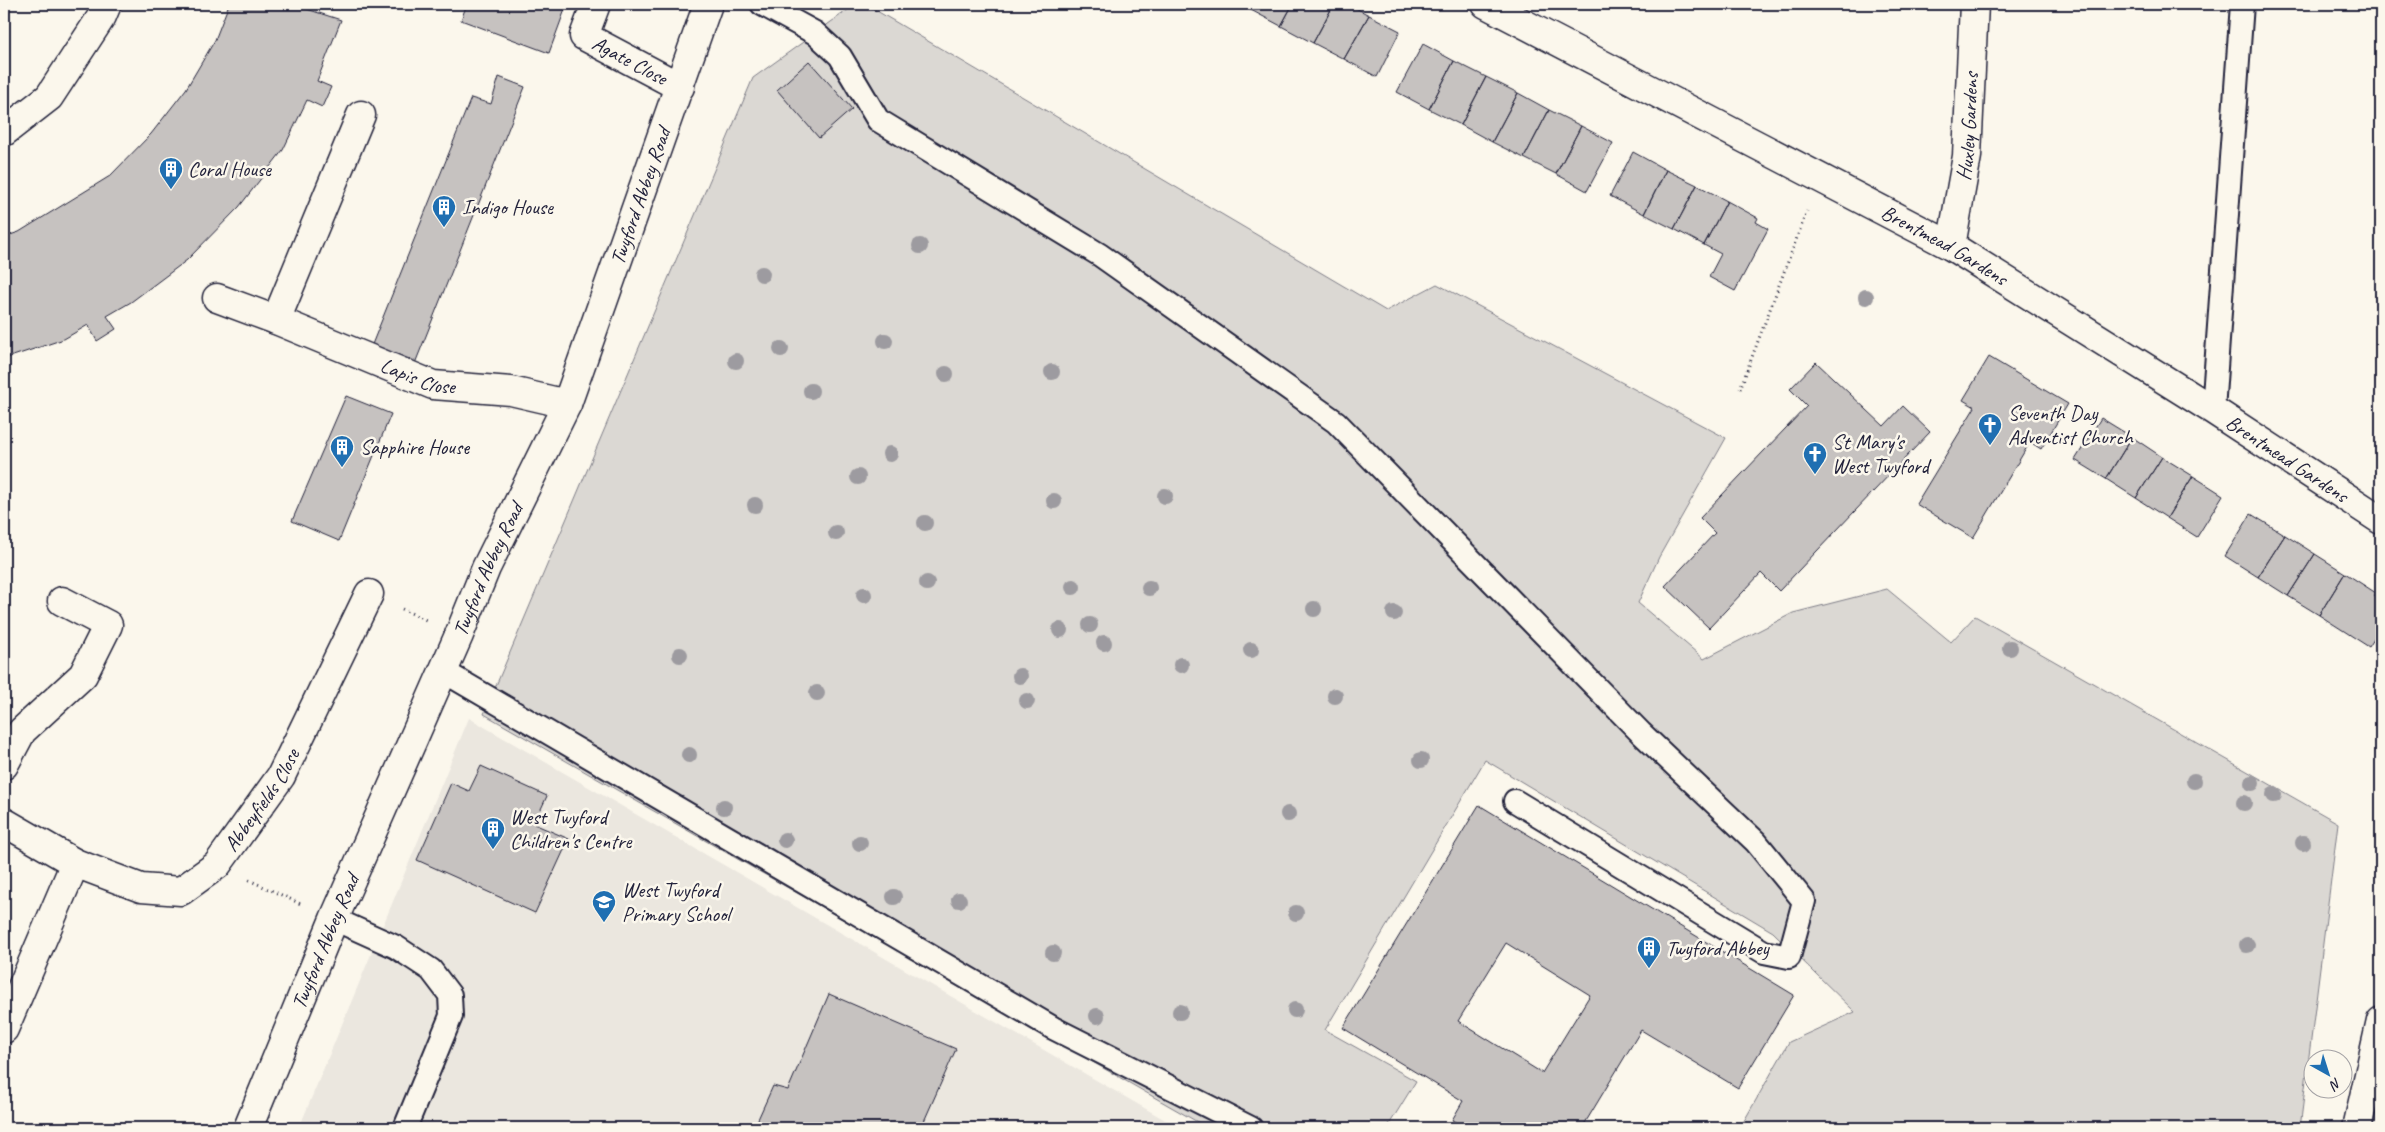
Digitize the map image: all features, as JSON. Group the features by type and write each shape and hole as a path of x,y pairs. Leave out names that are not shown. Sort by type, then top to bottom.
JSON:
{"main road":[{"path":"4,132 49,97 102,16 107,4"},
{"name":"Agate Close","path":"596,4 584,36 680,87"},
{"name":"Twyford Abbey Road","path":"248,1128 334,919 459,635 486,568 567,404 708,4"},
{"name":"Brentmead Gardens","path":"1486,4 1951,246 2213,410 2381,520"},
{"name":"Huxley Gardens","path":"1951,246 1967,156 1974,4"},
{"path":"276,320 361,115"},
{"name":"Lapis Close","path":"217,298 276,320 433,386 511,391 567,404"},
{"name":"Abbeyfields Close","path":"4,822 75,863 141,888 181,891 217,865 282,776 369,594"},
{"path":"4,765 22,731 83,675 108,625 62,601"},
{"path":"4,1029 75,863"},
{"path":"2357,1128 2381,1021"}],"lane":[{"path":"762,4 815,33 840,56 878,120 1100,255 1336,422 1641,732 1756,842 1804,901 1789,958 1764,952 1514,801"},
{"path":"2213,410 2242,4"},
{"path":"443,671 1053,1028 1251,1128"},
{"path":"334,919 396,947 424,965 431,970 450,995 451,1016 405,1128"}],"path":[{"path":"1740,389 1819,178"},
{"path":"369,594 459,635"},
{"path":"217,865 334,919"}],"shaded area":[{"path":"856,4 865,4 1386,311 1437,284 1726,438 1659,557 1638,603 1704,659 1793,613 1887,589 1951,642 1975,616 2338,823 2310,1050 2302,1050 2303,1100 2300,1128 1740,1128 1789,1042 1855,1012 1773,932 1485,760 1325,1030 1416,1081 1387,1128 1208,1128 484,714 753,78"},
{"name":"West Twyford Primary School","path":"469,718 1179,1128 299,1128"}],"building":[{"name":"Coral House","path":"229,4 291,4 341,20 317,81 331,87 322,107 307,100 283,150 239,207 187,260 131,302 107,316 116,329 97,341 88,325 64,339 4,359 4,237 19,232 110,176 151,134 186,89 215,40"},
{"path":"467,4 567,4 549,53 461,20"},
{"path":"1240,4 1252,4 1249,9"},
{"path":"1252,4 1293,4 1281,26 1249,9"},
{"path":"1293,4 1334,4 1313,43 1281,26"},
{"path":"1334,4 1348,4 1369,15 1344,59 1313,43"},
{"path":"1369,15 1400,31 1377,77 1344,59"},
{"path":"1423,44 1454,61 1429,109 1397,92"},
{"path":"809,61 852,109 819,138 777,90"},
{"path":"1454,61 1486,77 1461,125 1429,109"},
{"name":"Indigo House","path":"499,77 525,87 414,366 369,352 471,98 491,104"},
{"path":"1486,77 1518,93 1492,142 1461,125"},
{"path":"1518,93 1549,110 1524,158 1492,142"},
{"path":"1549,110 1581,126 1556,174 1524,158"},
{"path":"1581,126 1613,143 1587,191 1556,174"},
{"path":"1633,152 1666,170 1644,214 1610,196"},
{"path":"1666,170 1697,185 1674,229 1644,214"},
{"path":"1697,185 1727,201 1704,245 1674,229"},
{"path":"1727,201 1758,218 1756,222 1768,229 1735,291 1709,277 1721,254 1704,245"},
{"name":"Seventh Day Adventist Church","path":"1989,357 2068,404 2041,449 2030,442 1973,538 1916,504 1975,407 1963,400"},
{"name":"St Mary's West Twyford","path":"1816,362 1884,426 1903,406 1930,432 1779,591 1761,573 1709,628 1665,586 1715,533 1700,518 1807,406 1790,389"},
{"name":"Sapphire House","path":"346,396 391,414 339,541 292,521"},
{"path":"2101,418 2132,437 2106,479 2075,460"},
{"path":"2132,437 2162,457 2136,498 2106,479"},
{"path":"2162,457 2193,476 2167,518 2136,498"},
{"path":"2193,476 2223,495 2197,537 2167,518"},
{"path":"2251,514 2285,535 2258,577 2225,556"},
{"path":"2285,535 2315,554 2288,596 2258,577"},
{"path":"2315,554 2345,573 2319,615 2288,596"},
{"path":"2345,573 2376,593 2374,596 2381,600 2381,628 2369,647 2319,615"},
{"name":"West Twyford Children's Centre","path":"481,766 547,796 534,824 569,839 535,913 417,860 451,783 469,791"},
{"name":"Twyford Abbey","path":"1479,805 1794,995 1738,1088 1641,1030 1582,1128 1466,1128 1452,1120 1463,1101 1343,1028","holes":["1506,943 1590,995 1542,1073 1458,1021"]},
{"path":"829,994 956,1049 921,1128 754,1128 773,1086 788,1090"}],"place":[{"name":"Coral House","path":"171,190"},
{"name":"Indigo House","path":"444,228"},
{"name":"Seventh Day Adventist Church","path":"1990,446"},
{"name":"Sapphire House","path":"342,468"},
{"name":"St Mary's West Twyford","path":"1815,475"},
{"name":"West Twyford Children's Centre","path":"493,850"},
{"name":"West Twyford Primary School","path":"604,923"},
{"name":"Twyford Abbey","path":"1649,969"}]}
